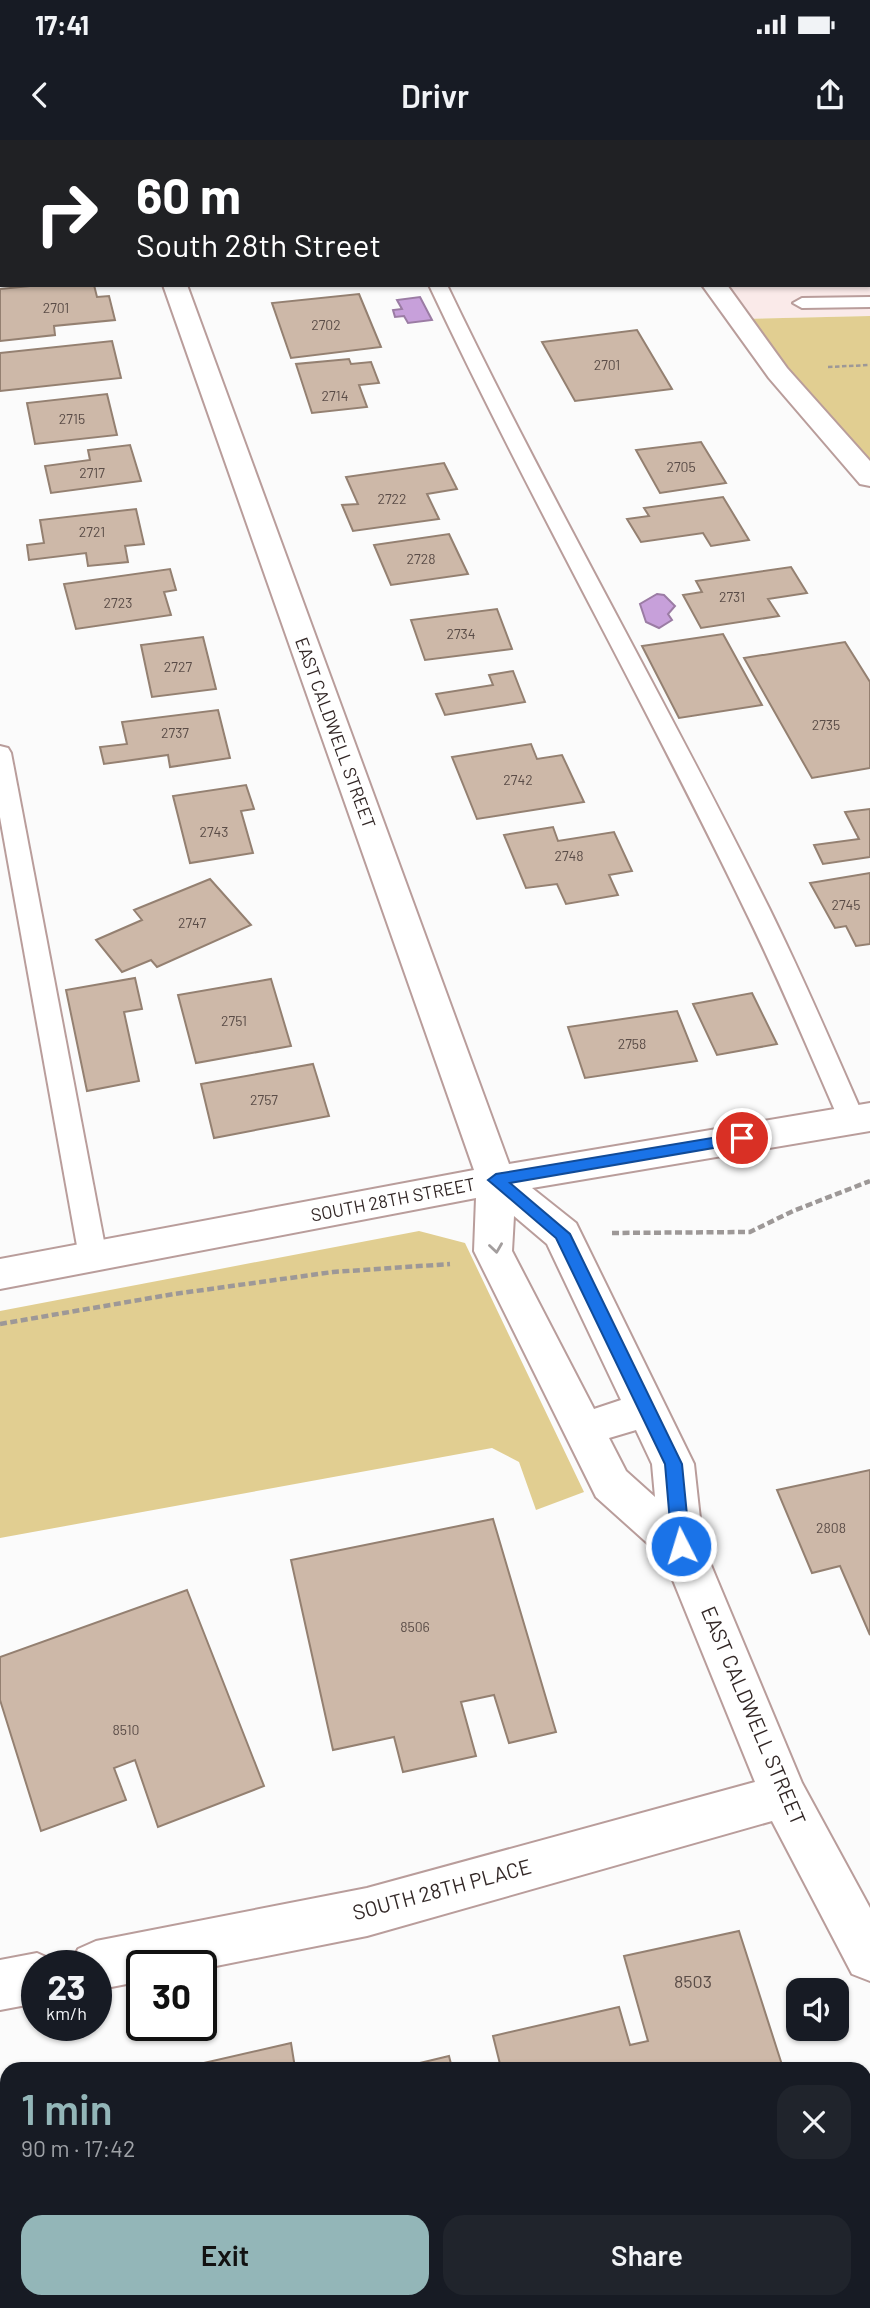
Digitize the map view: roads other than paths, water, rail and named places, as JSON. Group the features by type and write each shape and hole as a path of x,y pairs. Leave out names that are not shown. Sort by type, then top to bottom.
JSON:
{"street":[{"name":"EAST CALDWELL STREET","path":"176,287 496,1180 493,1251 611,1484 681,1546"},
{"path":"715,287 778,373 870,478"},
{"name":"SOUTH 28TH STREET","path":"0,1274 496,1180 861,1118"},
{"name":"EAST CALDWELL STREET","path":"496,1180 562,1234 647,1409 673,1464 681,1546 784,1796 870,1956"},
{"path":"583,1429 647,1409"},
{"name":"SOUTH 28TH PLACE","path":"112,1963 367,1912 784,1796"},
{"path":"0,1985 21,1981"}],"lane":[{"path":"439,287 481,381 713,819 861,1118"},
{"path":"802,303 870,302"},
{"path":"0,753 93,1257"}]}
